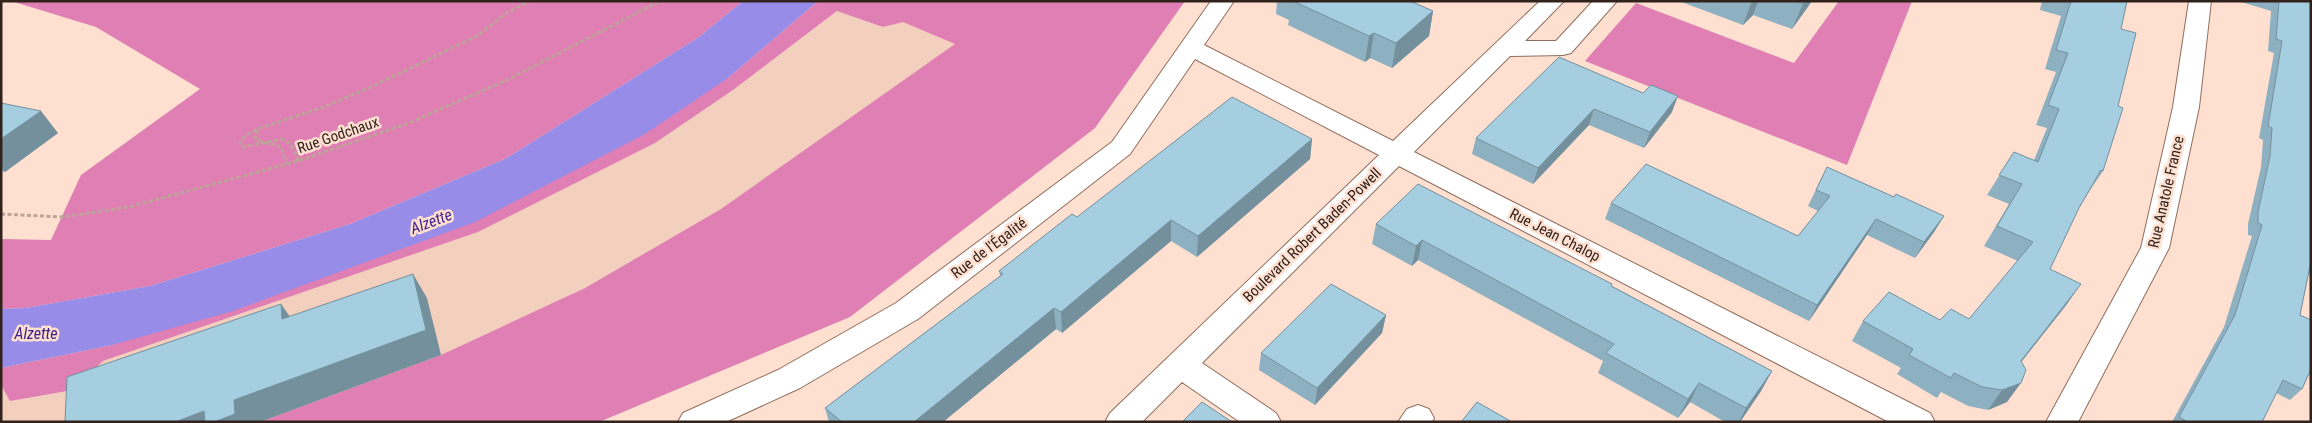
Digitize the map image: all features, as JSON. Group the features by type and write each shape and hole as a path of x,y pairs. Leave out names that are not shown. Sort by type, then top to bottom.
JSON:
{"street":[{"name":"Rue de l'Égalité","path":"694,422 789,379 915,305 1121,148 1223,1"},
{"name":"Boulevard Robert Baden-Powell","path":"1121,422 1554,1"},
{"path":"1504,49 1563,48 1606,1"},
{"name":"Rue Anatole France","path":"2062,422 2155,248 2186,107 2200,1"},
{"name":"Rue Jean Chalop","path":"1191,48 1919,422"},
{"path":"1180,364 1265,422"}],"path":[{"path":"298,161 294,147 288,141 276,138 248,147 243,147 240,142 246,135 260,128 324,107 369,88 477,36 505,14 530,1"},
{"name":"Rue Godchaux","path":"1,214 63,217 129,207 298,161 409,123 490,87 660,1"},
{"path":"260,128 255,135 256,140 279,144 285,150 287,164"}],"shaded area":[{"path":"11,1 743,1 699,37 507,158 350,224 150,286 26,308 1,309 1,239 51,240 81,175 200,89 96,27"},
{"path":"818,1 1185,1 1095,128 850,317 599,422 260,422 441,355 585,288 721,209 955,44 903,22 883,27 837,11 733,90 655,143 478,232 103,361 73,390 10,401 1,385 1,368 112,345 728,78"},
{"path":"1839,1 1912,1 1847,165 1585,61 1636,3 1794,63"},
{"path":"838,11 883,27 903,21 956,45 721,209 585,288 441,355 260,422 1,422 1,385 10,401 73,390 103,361 478,232 655,143 733,90"}],"water":[{"name":"Alzette","path":"743,1 818,1 728,78 645,134 475,222 233,311 112,345 1,368 1,309 26,308 150,286 350,224 507,158 699,37"}],"building":[{"path":"1293,1 1410,1 1433,11 1396,43 1374,33 1369,36"},
{"path":"2071,1 2127,1 2121,29 2136,33 2118,106 2123,108 2103,171 2101,170 2079,208 2050,269 2081,284 2021,361 2026,370 2021,383 2002,390 1982,387 1954,373 1951,378 1909,355 1913,349 1863,321 1889,292 1940,320 1951,309 1969,319 2033,242 1997,226 2022,184 1999,175 2014,152 2038,162 2059,109 2048,105 2068,53 2056,50"},
{"path":"2279,1 2311,1 2311,261 2300,315 2311,320 2311,369 2302,389 2283,380 2262,422 2188,422 2179,417 2235,315 2262,225 2258,223 2258,212 2270,156 2272,128 2268,126 2282,41 2276,39"},
{"path":"1559,57 1643,93 1651,85 1678,96 1650,132 1594,109 1538,168 1476,138"},
{"path":"1232,97 1312,139 1198,236 1171,220 1061,312 1054,308 914,422 842,422 825,408 1003,274 999,271 1072,214 1077,217"},
{"path":"1,103 41,111 1,139"},
{"path":"1646,164 1798,236 1830,196 1816,190 1827,167 1894,197 1896,194 1944,216 1924,242 1876,219 1817,305 1611,203"},
{"path":"1418,184 1612,284 1611,286 1772,371 1746,408 1699,383 1688,399 1606,353 1614,344 1422,240 1416,246 1376,224"},
{"path":"413,274 426,330 234,400 235,414 214,422 205,422 204,411 175,422 65,422 67,377 281,304 282,319"},
{"path":"1331,284 1386,315 1317,388 1261,353"},
{"path":"1202,402 1232,422 1182,422"},
{"path":"1477,402 1512,422 1461,422"}]}
